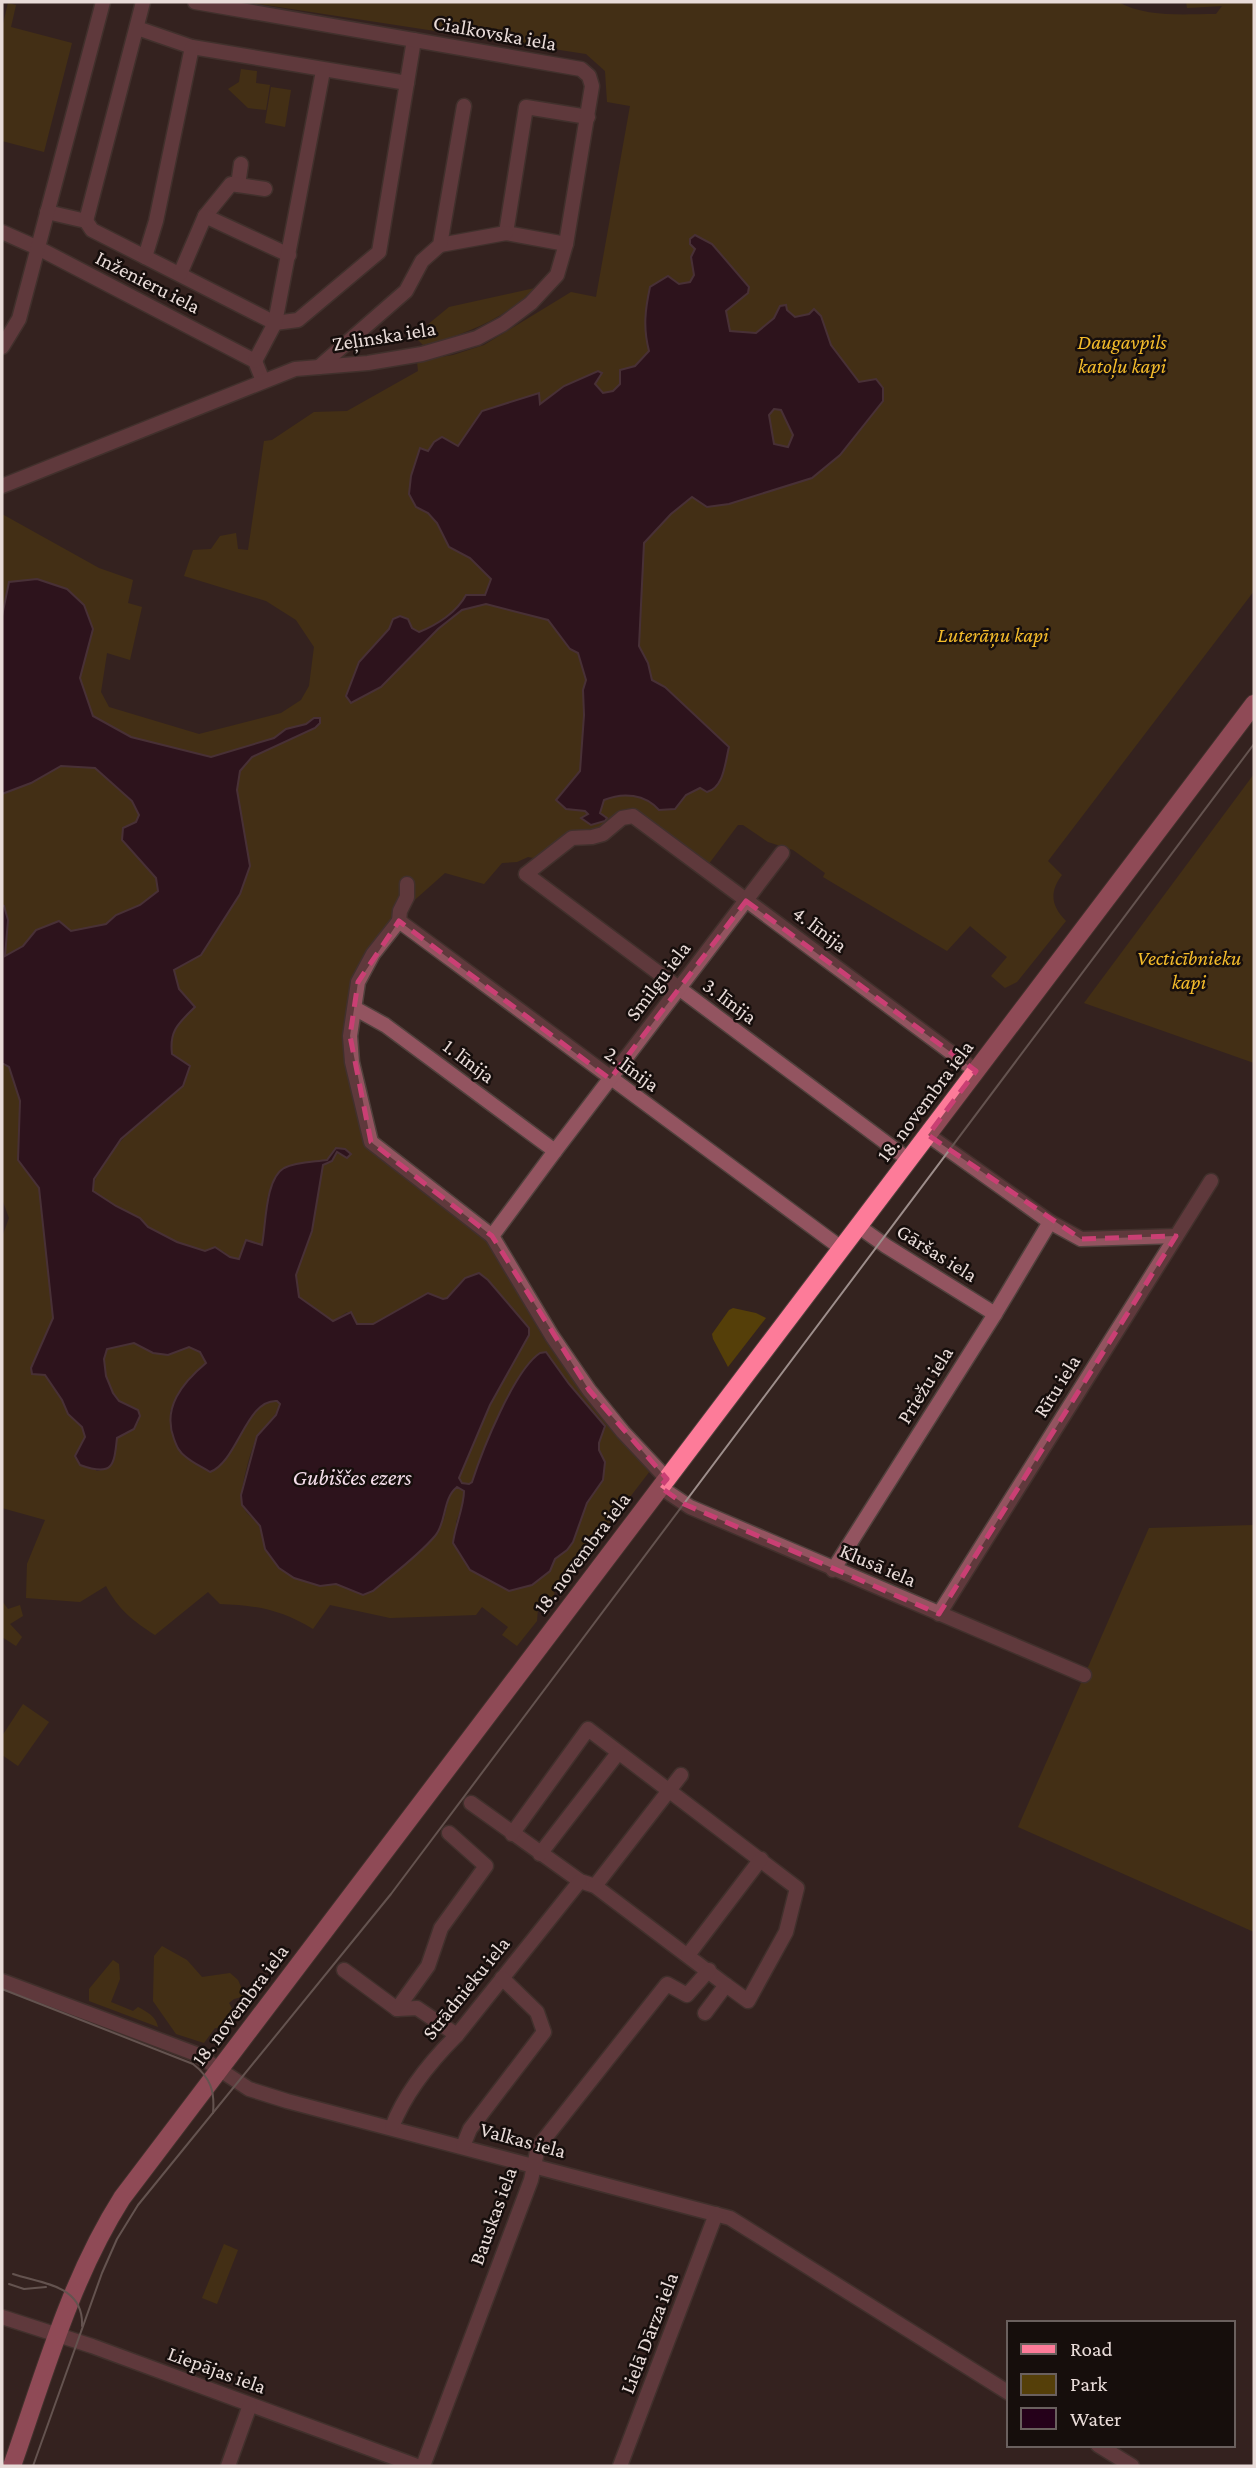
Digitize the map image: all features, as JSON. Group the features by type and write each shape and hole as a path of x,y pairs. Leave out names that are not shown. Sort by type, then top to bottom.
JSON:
{"main road":[{"name":"18. novembra iela","path":"12,2466 84,2266 122,2198 1254,705"}],"street":[{"path":"2,347 19,319 103,2"},
{"path":"86,221 143,2"},
{"name":"Cialkovska iela","path":"195,2 581,69"},
{"path":"137,28 192,47 407,83"},
{"path":"47,212 86,221 92,230 275,323 298,320 379,252 414,40"},
{"path":"145,257 156,220 192,47"},
{"name":"Zeļinska iela","path":"2,486 295,369 368,363 422,354 477,338 503,324 531,303 557,275 566,244 592,86 589,76 581,69"},
{"path":"263,381 255,361 275,323 324,71"},
{"path":"440,245 464,106"},
{"path":"506,233 526,107 588,117"},
{"path":"238,185 241,164"},
{"path":"180,274 205,216 231,184 265,189"},
{"path":"205,216 289,255"},
{"name":"Inženieru iela","path":"2,232 255,361"},
{"path":"319,367 406,291 422,261 440,245 506,233 566,244"},
{"name":"4. līnija","path":"526,874 572,838 603,834 622,818 633,816 976,1072"},
{"name":"Smilgu iela","path":"492,1236 782,853"},
{"name":"3. līnija","path":"526,874 909,1160"},
{"path":"407,884 407,897 400,911 399,921 373,954 358,982 350,1036 352,1062 371,1142 492,1236 552,1336 589,1390 664,1483"},
{"name":"2. līnija","path":"399,921 841,1248"},
{"name":"1. līnija","path":"356,1009 385,1025 555,1151"},
{"path":"928,1135 1050,1222 1081,1239 1176,1236"},
{"name":"Rītu iela","path":"939,1614 1211,1181"},
{"name":"Priežu iela","path":"833,1570 1050,1222"},
{"name":"Gāršas iela","path":"858,1226 995,1314"},
{"name":"Klusā iela","path":"664,1483 690,1507 1084,1675"},
{"path":"471,1802 512,1833 540,1854 580,1881 595,1886 748,2001 786,1932 797,1888 588,1729 512,1833"},
{"path":"540,1854 618,1753"},
{"path":"595,1886 681,1775"},
{"path":"397,2009 428,1966 441,1928 486,1866 449,1833"},
{"path":"688,1955 761,1859"},
{"name":"Strādnieku iela","path":"391,2127 401,2104 440,2052 457,2035 580,1881"},
{"path":"344,1970 397,2009 417,2008 457,2035"},
{"name":"Bauskas iela","path":"423,2466 534,2165 538,2147 667,1984 687,1995 709,1970"},
{"path":"463,2146 470,2129 544,2032 537,2012 502,1979"},
{"name":"Valkas iela","path":"2,1981 196,2054 249,2089 716,2214 744,2226 1007,2392"},
{"path":"705,2013 726,1984"},
{"name":"Lielā Dārza iela","path":"620,2466 716,2214"},
{"name":"Liepājas iela","path":"2,2317 92,2346 417,2466"},
{"path":"228,2466 250,2405"},
{"path":"1101,2447 1132,2466"}],"highlighted area":[{"path":"746,901 976,1071 928,1135 1081,1239 1176,1236 939,1614 684,1504 660,1487 667,1479 589,1390 492,1236 371,1142 350,1036 358,982 399,921 610,1079"}],"green space":[{"path":"246,2 1118,2 1153,13 1216,14 1222,6 1187,8 1186,2 1254,2 1254,591 1048,861 1062,875 1055,887 1054,899 1057,910 1066,921 1017,982 1005,988 991,976 1007,957 970,926 947,951 823,877 825,873 793,850 768,842 743,825 738,825 708,865 630,809 602,830 539,859 528,857 517,862 502,863 484,884 445,873 391,921 358,965 347,1039 353,1099 368,1142 485,1237 544,1339 584,1395 650,1471 567,1579 560,1579 555,1586 554,1597 538,1608 537,1621 517,1646 502,1635 508,1627 482,1607 476,1615 390,1618 330,1605 313,1629 290,1617 268,1610 220,1604 208,1592 155,1635 127,1614 106,1586 80,1602 26,1598 27,1564 45,1520 2,1508 2,1237 9,1218 2,1199 2,514 99,568 133,580 128,603 142,607 130,660 107,653 101,692 109,707 199,734 281,713 301,700 309,686 314,647 296,620 266,601 184,576 193,550 211,549 220,536 236,533 238,549 248,550 264,441 272,440 314,412 347,411 418,371 417,361 453,355 484,345 571,292 596,297 630,106 607,102 605,71 586,54","holes":["582,666 649,799 619,794 604,800 600,813 582,818 589,814 566,809 561,797 580,771 583,690 586,680","183,1086 116,1147 97,1176 93,1191 140,1218 148,1227 177,1242 205,1251 223,1251 230,1257 239,1259 262,1246 268,1195 311,1162 328,1160 332,1152 345,1149 323,1165 312,1231 296,1275 298,1297 333,1321 347,1312 357,1324 373,1324 428,1293 447,1298 465,1278 529,1335 490,1405 459,1478 462,1483 472,1482 477,1467 547,1353 605,1426 599,1443 599,1450 605,1462 603,1480 587,1503 573,1542 555,1559 550,1571 532,1585 509,1591 470,1570 456,1522 464,1501 464,1491 457,1487 450,1493 444,1519 363,1595 336,1584 320,1586 262,1537 256,1522 242,1505 244,1481 252,1448 258,1435 278,1409 280,1404 277,1401 268,1402 255,1413 235,1446 210,1472 190,1459 180,1448 170,1411 191,1376 206,1363 200,1352 189,1347 164,1354 134,1343 107,1349 104,1368 110,1388 119,1401 138,1410 139,1421 134,1429 117,1438 113,1464 106,1469 97,1471 75,1456 85,1436 82,1427 68,1414 45,1375 53,1318 39,1188 18,1160 42,1103"]},
{"path":"8,3 16,5 11,27 72,43 44,152 2,141 2,28"},
{"path":"241,69 257,71 256,83 270,85 266,110 248,108 228,89 239,82"},
{"path":"271,87 291,90 285,127 265,123"},
{"path":"535,288 510,309 483,324 423,345 418,340 421,330 449,307"},
{"name":"Vecticībnieku kapi","path":"1254,774 1254,1063 1084,1003"},
{"path":"733,1308 766,1318 728,1367 712,1334"},
{"path":"1254,1525 1254,1932 1018,1827 1149,1528"},
{"path":"2,1601 8,1609 20,1605 23,1616 10,1624 22,1637 16,1646 2,1637"},
{"path":"23,1704 49,1722 18,1766 2,1755 2,1736"},
{"path":"162,1946 187,1960 202,1977 230,1973 238,1980 245,1996 229,2003 235,2014 223,2029 215,2028 204,2043 176,2034 153,2001 154,1956"},
{"path":"113,1960 119,1964 120,1979 111,2002 133,2011 138,2007 153,2017 158,2027 89,2001 89,1989"},
{"path":"224,2244 238,2250 217,2304 202,2298"}],"water":[{"path":"695,235 712,244 749,287 748,293 726,311 730,331 756,333 774,318 780,306 786,305 787,310 795,317 809,314 814,309 821,316 831,345 859,382 876,379 883,388 883,401 840,455 812,478 729,504 707,507 692,497 671,514 644,543 639,646 648,663 652,680 665,687 729,747 723,774 713,789 707,792 700,788 686,795 675,809 659,810 647,801 633,796 611,797 604,800 600,813 607,818 605,821 591,825 581,818 588,814 585,811 566,809 556,800 580,771 583,690 586,680 578,653 570,649 548,620 486,604 462,610 438,629 381,687 351,703 346,696 359,662 389,629 393,619 400,616 408,619 412,628 419,632 446,617 466,595 485,595 491,579 470,558 449,547 437,523 428,513 416,507 409,494 411,476 420,448 428,451 434,442 442,437 458,446 482,411 539,393 540,404 564,386 598,371 602,373 595,384 603,393 613,391 620,384 620,370 635,366 649,351 645,319 650,287 668,276 679,284 690,282 694,275 691,257 695,249 690,244 690,239","holes":["774,409 781,410 793,435 788,447 774,444 769,415"]},
{"name":"Gubiščes ezers","path":"37,579 67,589 84,605 93,629 80,678 93,716 131,737 211,757 274,738 286,729 320,718 320,723 315,728 252,757 240,771 237,790 250,866 240,894 201,955 174,970 179,989 195,1007 180,1023 172,1039 172,1054 190,1066 183,1086 121,1139 94,1179 93,1191 140,1218 148,1227 177,1242 205,1251 215,1247 230,1257 239,1259 246,1240 262,1245 270,1192 273,1182 284,1168 294,1164 327,1160 336,1148 345,1149 351,1154 347,1158 337,1152 332,1161 323,1165 312,1231 296,1275 299,1297 333,1321 351,1312 357,1324 373,1324 428,1293 447,1298 465,1278 479,1273 529,1328 529,1335 490,1405 459,1478 462,1483 472,1482 491,1432 510,1393 530,1362 540,1353 546,1352 605,1426 599,1443 599,1450 605,1462 603,1480 587,1503 573,1542 555,1559 550,1571 532,1585 509,1591 470,1570 453,1543 464,1497 464,1491 457,1487 449,1498 435,1536 373,1591 363,1595 336,1584 320,1586 294,1578 279,1568 265,1549 260,1526 242,1505 241,1495 257,1436 276,1415 280,1404 277,1401 266,1403 257,1410 228,1456 220,1466 210,1472 182,1453 171,1428 176,1397 189,1379 206,1363 200,1352 189,1347 168,1355 153,1353 134,1343 107,1349 104,1359 106,1376 113,1393 119,1401 138,1410 140,1416 134,1429 117,1438 115,1456 110,1466 99,1470 80,1465 75,1456 85,1437 82,1427 68,1414 45,1375 32,1374 31,1368 53,1318 39,1188 18,1160 20,1101 9,1067 2,1063 2,905 8,920 5,956 23,946 36,930 59,921 71,931 106,924 116,915 140,905 158,891 156,878 122,840 123,828 136,822 139,815 132,801 95,768 61,766 31,783 2,794 2,616 9,582"}],"tram line":[{"path":"33,2466 102,2273 117,2239 138,2205 391,1894 1254,744"},
{"path":"2,1989 193,2064 210,2086 213,2113"},
{"path":"13,2274 49,2284 69,2294 81,2312 82,2326"},
{"path":"9,2284 24,2289 46,2287"}],"park label":[{"name":"Daugavpils katoļu kapi","path":"1122,354"},
{"name":"Luterāņu kapi","path":"993,635"}]}
